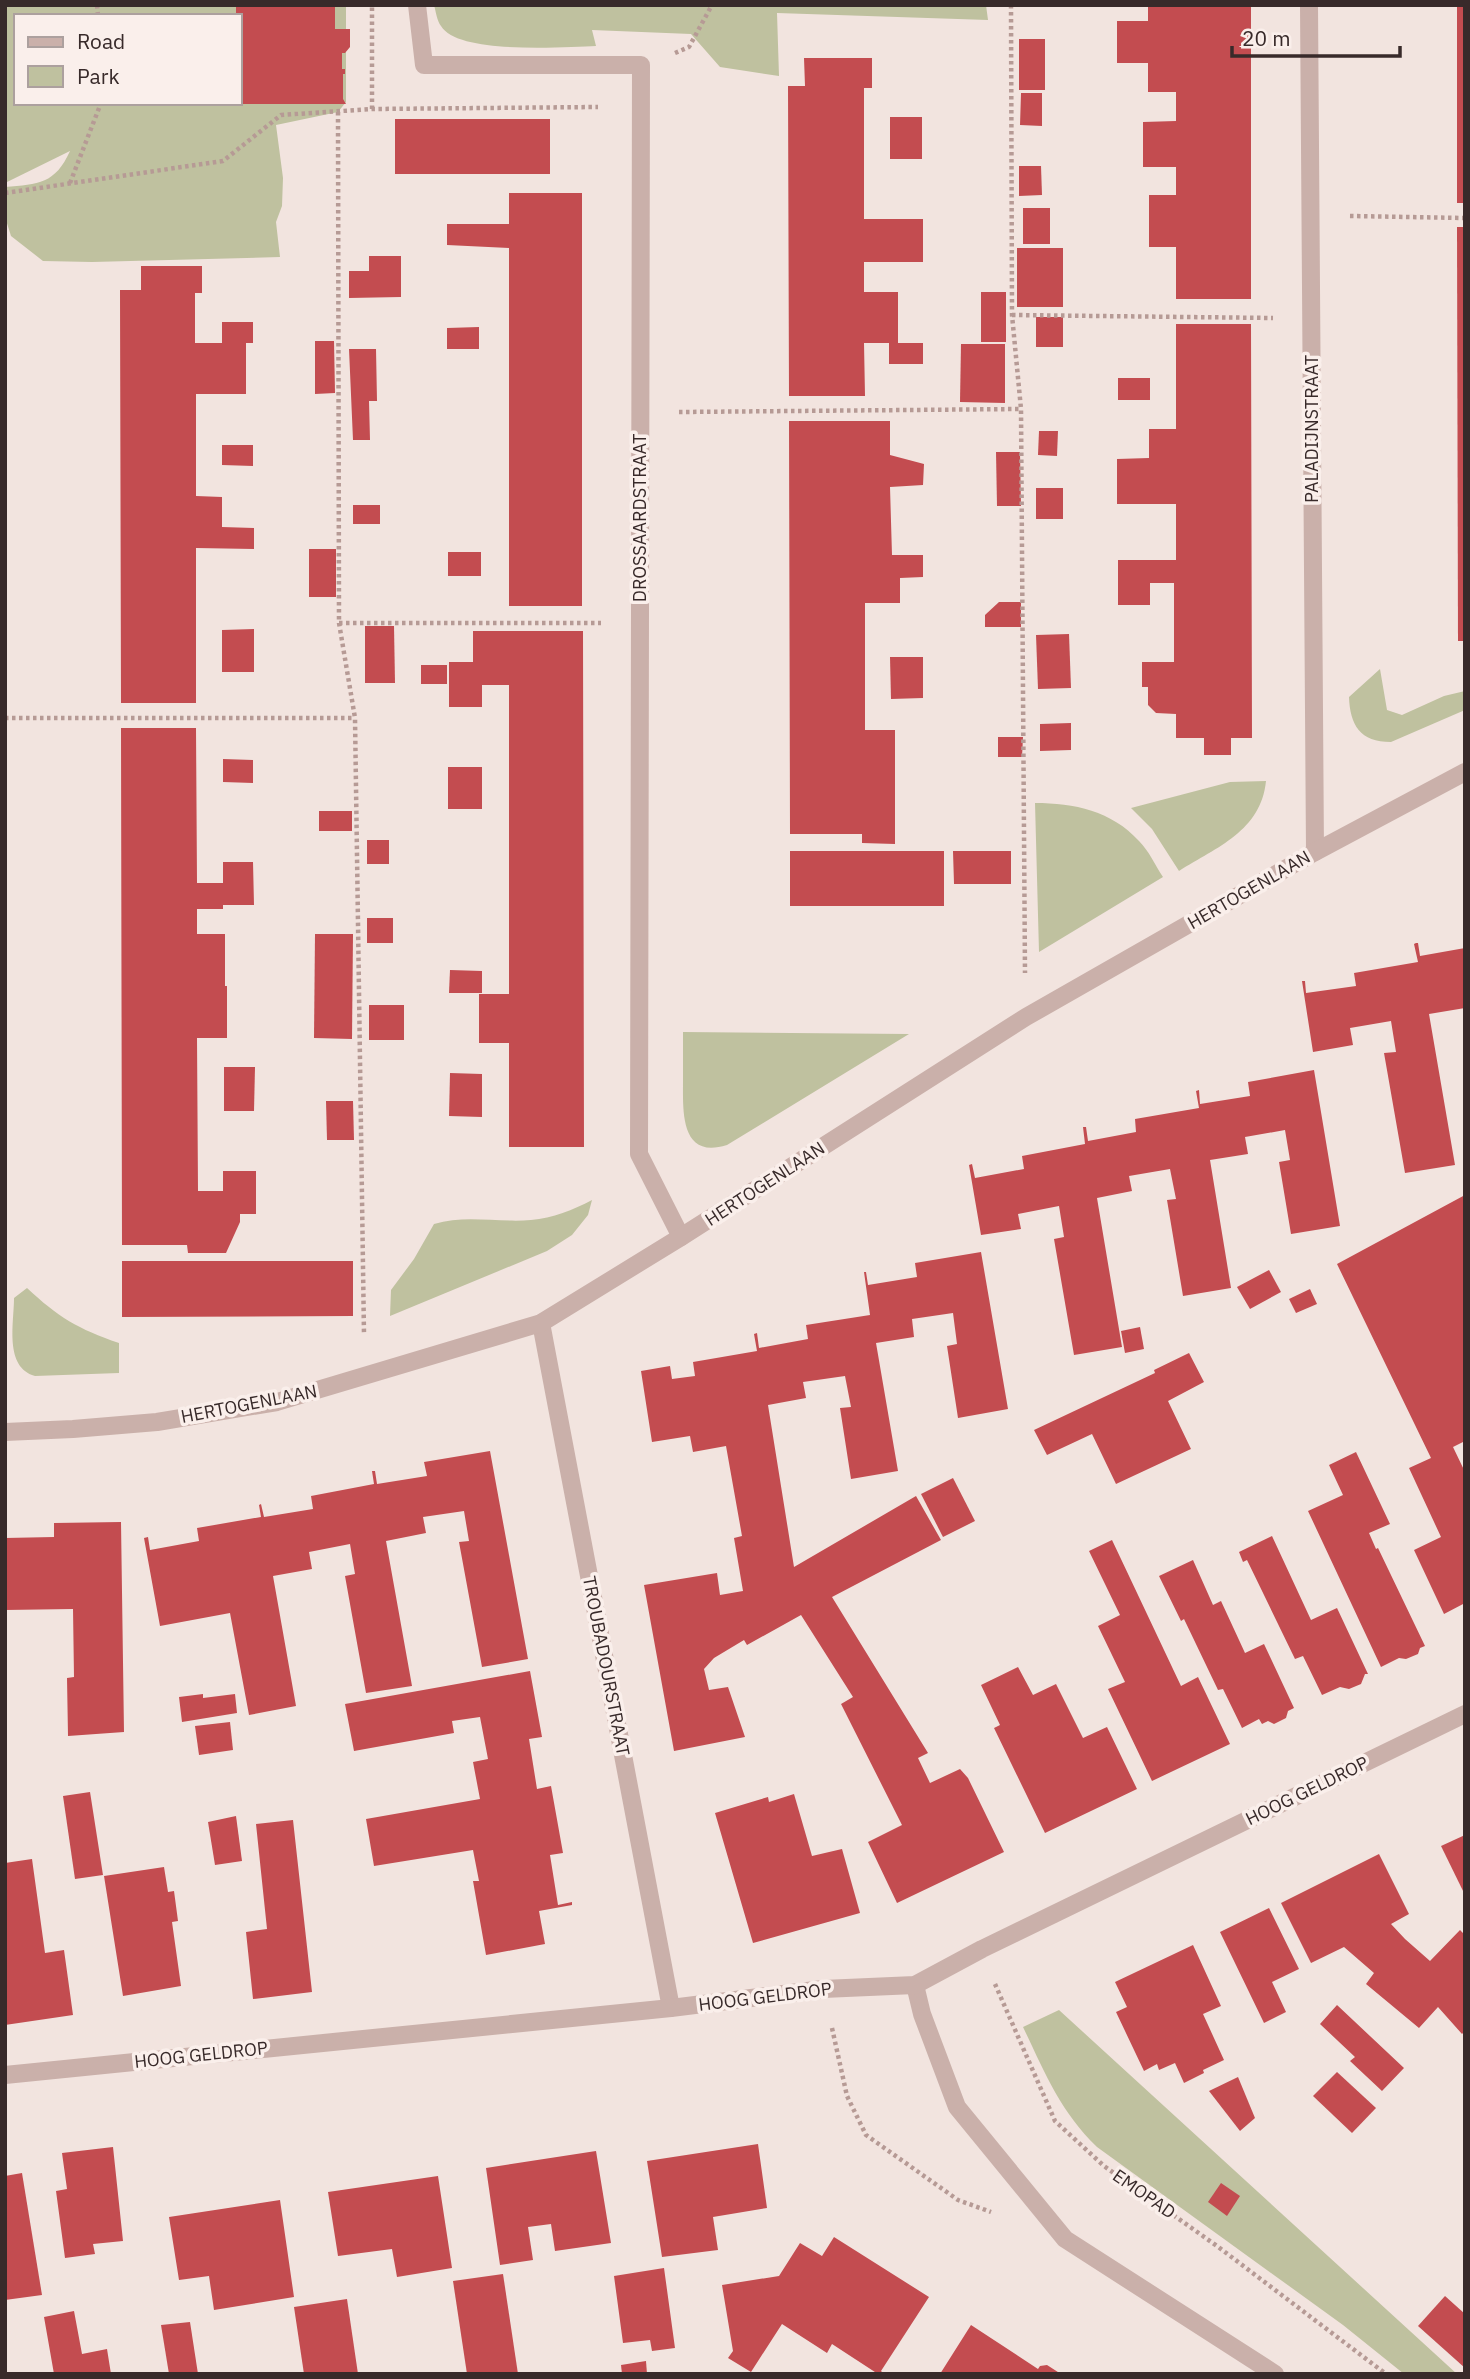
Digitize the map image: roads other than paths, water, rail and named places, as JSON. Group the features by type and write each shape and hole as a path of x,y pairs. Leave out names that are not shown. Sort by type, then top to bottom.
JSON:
{"street":[{"name":"DROSSAARDSTRAAT","path":"417,5 424,65 641,65 639,1154 681,1237"},
{"name":"PALADIJNSTRAAT","path":"1309,5 1315,852"},
{"name":"HERTOGENLAAN","path":"5,1432 157,1422 277,1402 365,1378 541,1323 1026,1017 1315,852 1465,772"},
{"name":"TROUBADOURSTRAAT","path":"541,1323 671,2008"},
{"name":"HOOG GELDROP","path":"5,2075 671,2008 823,1989 915,1984 1465,1714"},
{"path":"915,1984 922,2014 957,2107 1065,2239 1275,2374"}]}
